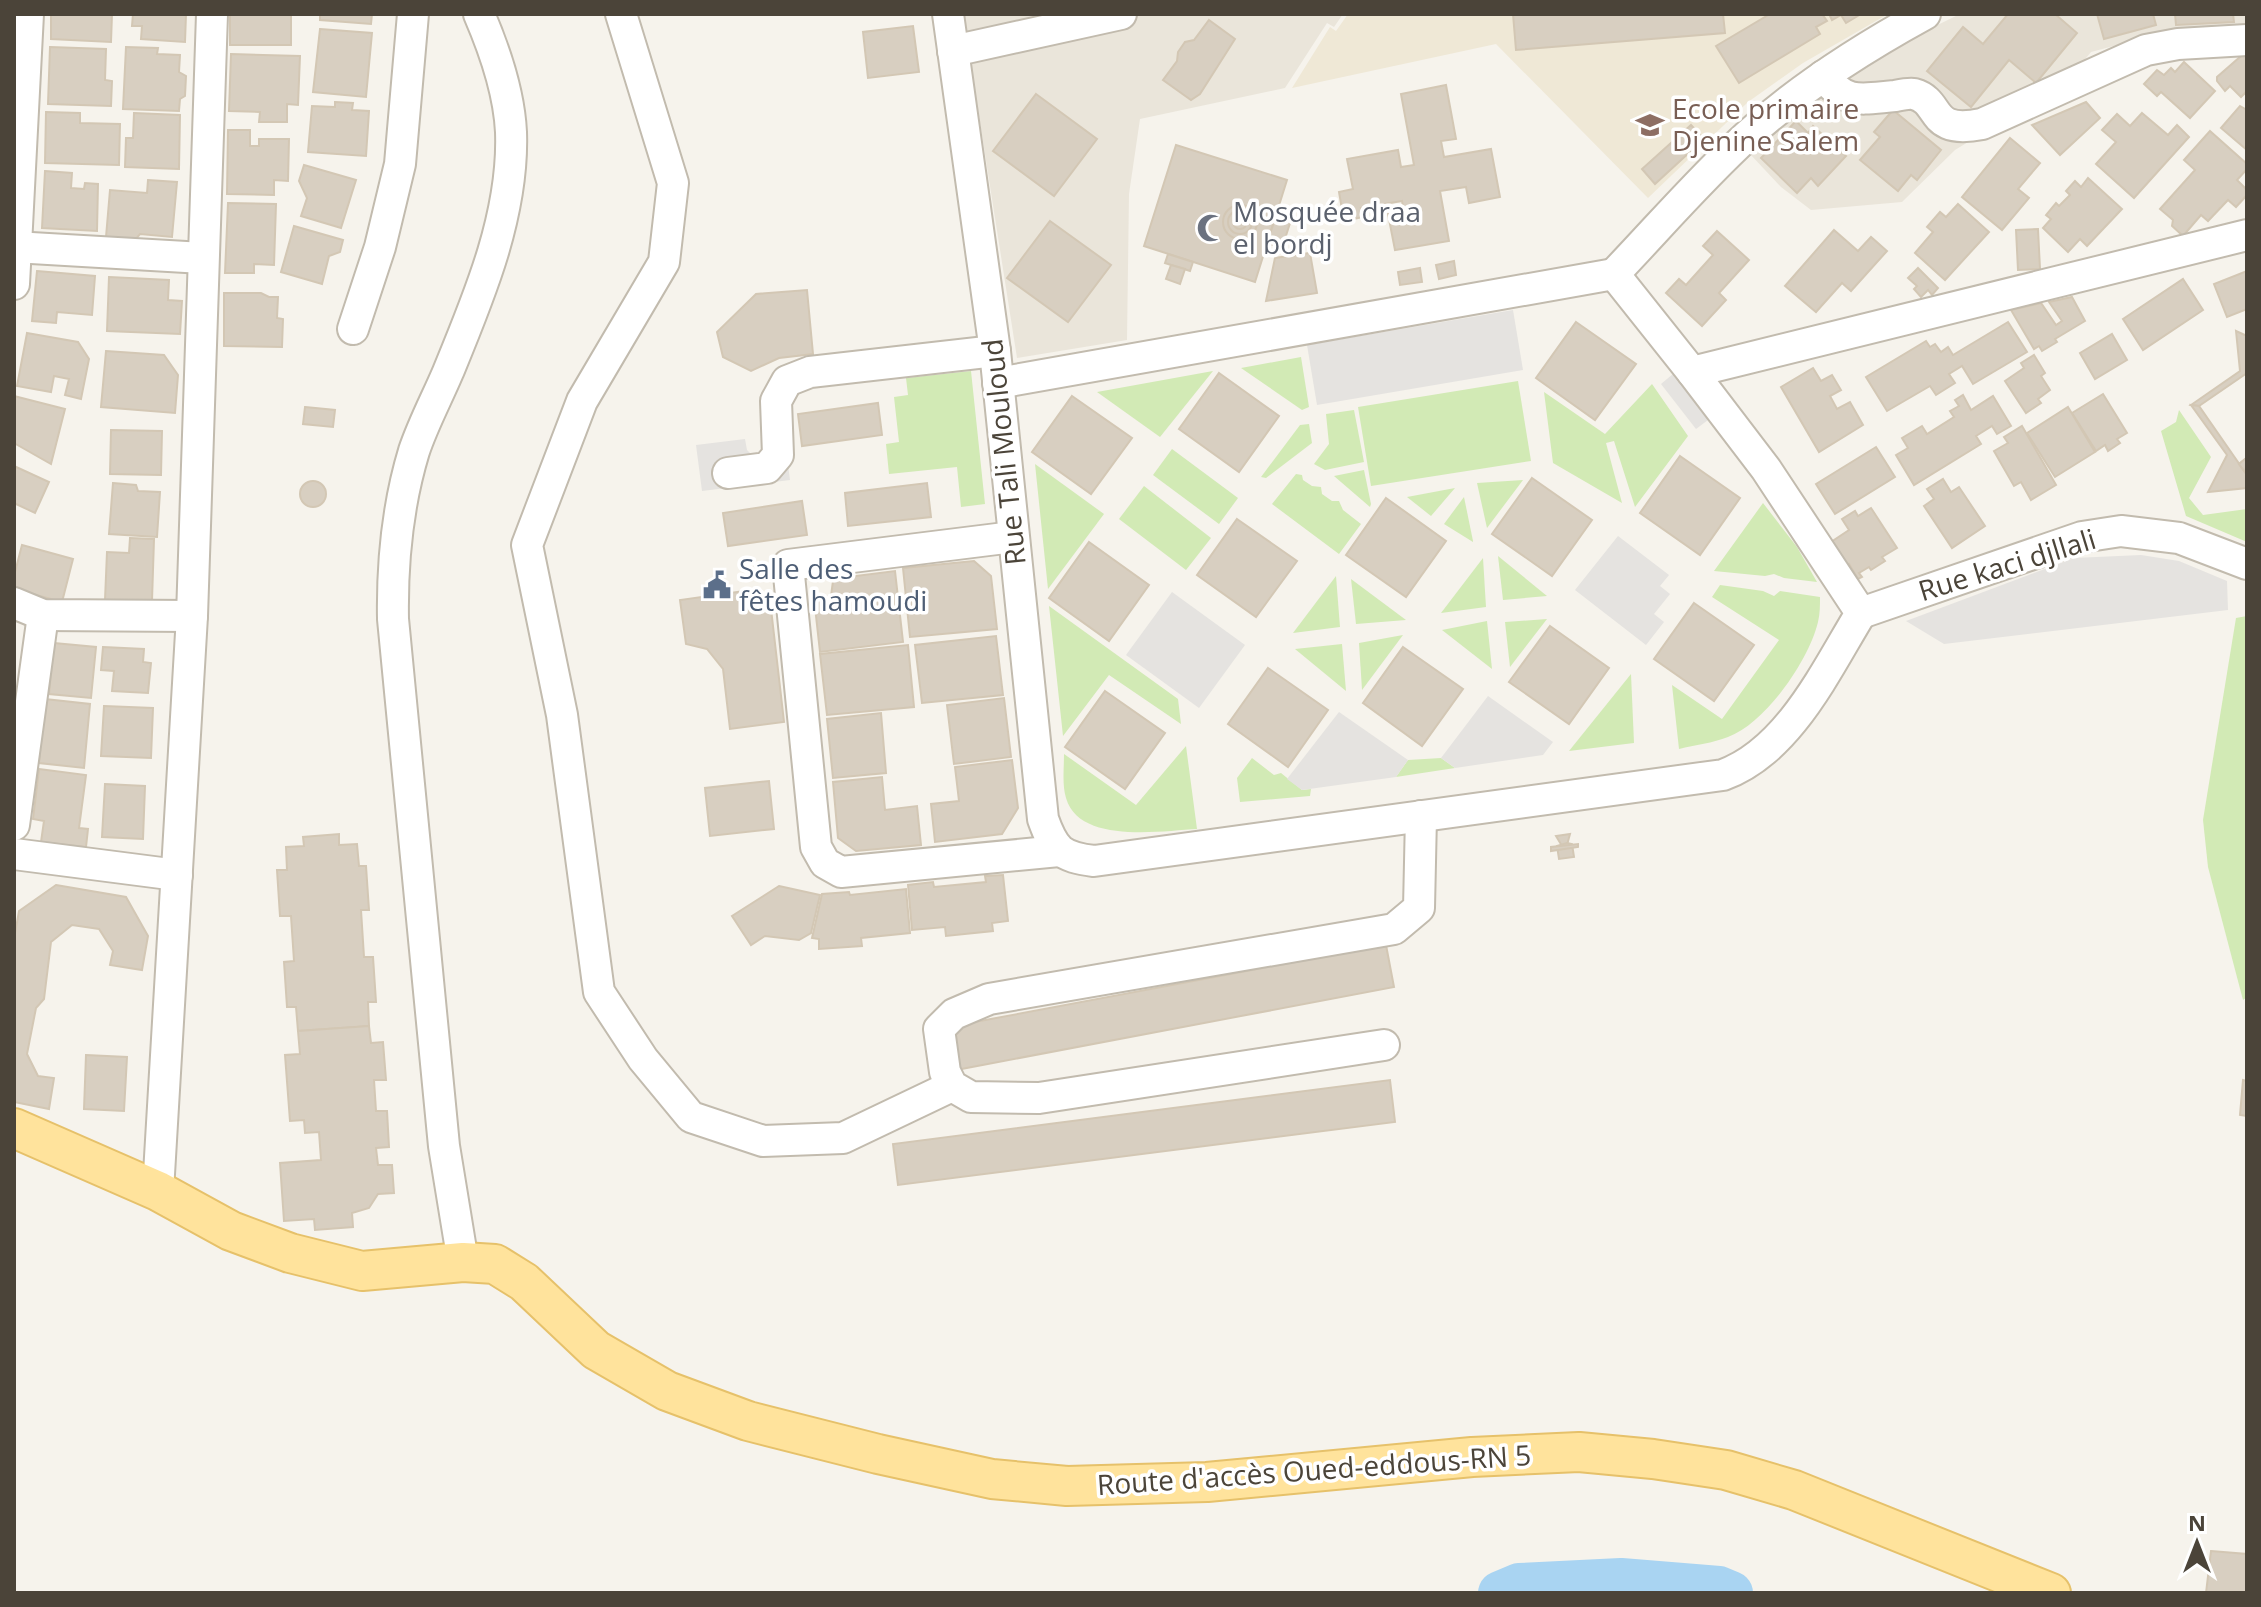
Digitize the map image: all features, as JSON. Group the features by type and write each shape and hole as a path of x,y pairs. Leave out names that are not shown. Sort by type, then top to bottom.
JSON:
{"main road":[{"name":"Route d'accès Oued-eddous-RN 5","path":"14,1128 158,1191 231,1231 290,1253 362,1271 463,1262 495,1264 514,1276 596,1350 667,1391 748,1421 878,1454 992,1479 1067,1486 1207,1482 1472,1457 1579,1452 1653,1459 1726,1470 1794,1490 2051,1593"}],"street":[{"path":"14,284 28,14"},
{"path":"158,1191 192,616 212,14"},
{"path":"353,329 380,247 400,164 413,14"},
{"path":"463,1262 443,1131 393,619 392,566 396,527 415,448 473,310 504,208 511,130 499,65 479,14"},
{"path":"621,14 673,183 664,262 582,401 527,545 562,715 599,992 643,1059 691,1117 763,1141 843,1138 952,1086"},
{"name":"Rue Tali Mouloud","path":"948,14 995,351 1043,819 1059,851"},
{"path":"953,51 1121,14"},
{"path":"998,383 1614,274 1746,137 1864,47 1925,14"},
{"path":"1823,76 1838,93 1855,98 1914,94 1948,124 1966,127 1982,124 2146,50 2178,44 2247,40"},
{"path":"1692,372 2247,235"},
{"path":"15,247 203,258"},
{"path":"1013,537 788,565 816,847 825,863 841,872 1059,851 1073,859 1094,861 1723,775 1740,769 1775,740 1812,695 1861,613 1766,469 1614,274"},
{"path":"728,473 767,468 778,455 776,401 787,381 810,372 995,351"},
{"name":"Rue kaci djllali","path":"1861,613 2082,537 2121,531 2179,538 2247,564"},
{"path":"14,603 43,615 192,616"},
{"path":"14,825 43,615"},
{"path":"1384,1045 1039,1098 971,1097 952,1086 945,1072 939,1029 954,1014 989,999 1394,929 1419,908 1421,816"},
{"path":"14,854 177,875"}],"shaded area":[{"path":"963,14 1343,14 1334,27 1327,23 1285,88 1140,119 1129,194 1127,340 1017,358"},
{"name":"Ecole primaire Djenine Salem","path":"1348,14 1888,14 1803,63 1748,102 1648,198 1496,44 1292,88 1330,27 1336,31"},
{"path":"1960,14 2247,14 2247,29 2151,36 2091,52 2047,106 1996,125 1955,150 1902,202 1811,210 1781,187 1750,154 1777,126 1815,97 1913,37"},
{"path":"1513,310 1523,370 1317,405 1307,345"},
{"path":"1673,374 1708,420 1696,429 1661,384"},
{"path":"745,439 751,454 786,449 790,480 702,491 696,445"},
{"path":"1618,536 1669,575 1660,586 1670,594 1654,614 1664,622 1646,645 1575,590"},
{"path":"2141,555 2179,561 2227,581 2228,610 1944,644 1906,621 2074,558"},
{"path":"1172,592 1245,645 1199,708 1126,655"},
{"path":"1488,696 1553,742 1543,755 1455,768 1441,758"},
{"path":"1339,712 1408,760 1396,777 1302,790 1287,779"}],"green space":[{"path":"1301,357 1309,407 1302,410 1241,368"},
{"path":"971,371 985,504 961,507 957,467 889,474 886,444 899,442 894,397 908,395 906,378"},
{"path":"1213,371 1160,437 1097,392"},
{"path":"1518,381 1531,461 1371,486 1358,407"},
{"path":"1652,384 1688,436 1635,507 1614,441 1606,443 1622,503 1553,463 1544,392 1605,434"},
{"path":"1354,410 1364,462 1325,470 1314,464 1329,444 1326,414"},
{"path":"2179,410 2211,457 2189,498 2203,515 2247,509 2247,542 2186,516 2161,431 2176,422"},
{"path":"1309,424 1312,443 1266,478 1261,477 1300,425"},
{"path":"1172,449 1238,498 1219,524 1153,475"},
{"path":"1035,464 1104,514 1048,589"},
{"path":"1364,470 1371,504 1370,507 1334,476"},
{"path":"1296,474 1302,475 1303,480 1312,486 1321,487 1322,494 1332,501 1339,501 1343,510 1361,524 1339,554 1272,504"},
{"path":"1523,480 1487,528 1477,483"},
{"path":"1144,486 1211,538 1186,570 1119,519"},
{"path":"1455,488 1431,516 1407,497"},
{"path":"1464,497 1473,541 1473,542 1444,524"},
{"path":"1763,503 1797,547 1817,582 1774,574 1765,576 1714,571"},
{"path":"1498,556 1547,596 1503,600"},
{"path":"1483,558 1486,607 1441,613"},
{"path":"1336,576 1340,627 1293,633"},
{"path":"1351,579 1406,620 1356,624"},
{"path":"1720,585 1763,591 1774,596 1780,591 1820,597 1818,622 1796,671 1757,718 1728,737 1679,749 1672,685 1722,719 1779,640 1712,597"},
{"path":"1049,606 1178,699 1181,724 1109,675 1063,736"},
{"path":"2247,616 2247,997 2243,1000 2208,867 2203,820 2236,618"},
{"path":"1547,619 1510,667 1505,622"},
{"path":"1487,621 1492,669 1442,630"},
{"path":"1403,635 1362,690 1359,643"},
{"path":"1342,644 1346,691 1295,649"},
{"path":"1631,674 1634,743 1569,751"},
{"path":"1186,746 1197,829 1122,832 1103,829 1087,823 1074,813 1066,798 1064,754 1136,805"},
{"path":"1252,758 1274,775 1281,773 1302,790 1311,789 1310,796 1240,802 1237,778"},
{"path":"1441,758 1455,768 1396,777 1408,760"}],"building":[{"path":"51,14 112,14 111,42 51,39"},
{"path":"133,14 186,14 185,42 141,39 142,26 132,26"},
{"path":"230,14 291,14 291,45 230,45"},
{"path":"320,14 372,14 371,24 320,20"},
{"path":"1513,14 1723,14 1725,33 1516,50"},
{"path":"1770,14 1822,14 1827,21 1816,27 1820,34 1739,83 1716,46"},
{"path":"1829,14 1861,14 1846,23 1841,15 1832,20"},
{"path":"2008,14 2055,14 2077,33 2036,83 2009,60 1971,107 1927,71 1963,27 1983,44"},
{"path":"2097,14 2153,14 2156,25 2104,39"},
{"path":"2175,14 2233,14 2234,22 2176,25"},
{"path":"1209,20 1235,39 1200,94 1191,100 1163,80 1177,61 1178,52 1185,42 1194,40"},
{"path":"913,26 919,72 868,78 863,32"},
{"path":"320,29 372,33 366,97 313,92"},
{"path":"50,47 106,49 105,80 112,81 111,106 48,104"},
{"path":"126,47 158,48 157,54 180,55 179,72 186,76 185,96 180,99 179,111 123,109"},
{"path":"231,54 300,56 298,105 287,104 287,122 259,122 260,112 229,111"},
{"path":"2241,56 2247,56 2247,91 2241,97 2230,86 2225,91 2217,77"},
{"path":"2184,62 2215,91 2190,118 2161,92 2157,96 2144,84 2157,70 2164,75 2171,68 2175,72"},
{"path":"1446,85 1456,139 1441,141 1444,157 1491,149 1500,197 1469,203 1466,187 1440,191 1449,241 1395,250 1388,214 1404,211 1402,201 1361,208 1363,217 1344,221 1339,192 1353,189 1347,159 1398,150 1401,167 1414,165 1401,94"},
{"path":"1036,94 1097,139 1054,196 993,151"},
{"path":"335,102 353,103 352,110 369,111 366,156 308,152 312,106 335,107"},
{"path":"2086,102 2100,118 2060,155 2032,125"},
{"path":"2240,106 2247,110 2247,150 2221,128"},
{"path":"1893,110 1941,150 1917,180 1911,175 1898,191 1860,160 1880,137 1874,132"},
{"path":"46,112 80,113 80,123 120,124 119,165 45,163"},
{"path":"134,113 180,115 179,169 125,167 126,138 133,138"},
{"path":"2142,113 2168,135 2177,125 2189,137 2134,198 2096,164 2116,142 2102,130 2117,114 2130,126"},
{"path":"1796,121 1808,133 1813,126 1846,156 1818,186 1811,178 1797,193 1761,158"},
{"path":"1691,125 1704,139 1655,184 1642,169"},
{"path":"228,130 250,130 250,146 259,146 259,139 289,139 288,181 274,180 274,195 227,194"},
{"path":"2210,131 2247,164 2247,169 2237,180 2247,190 2247,195 2236,207 2228,200 2208,221 2201,215 2183,236 2172,226 2173,220 2160,209 2195,170 2184,160"},
{"path":"2010,138 2040,163 2018,189 2029,198 2002,230 1962,197"},
{"name":"Mosquée draa el bordj","path":"1176,145 1287,180 1255,282 1144,246"},
{"path":"304,165 356,180 341,228 301,216 307,198 299,181"},
{"path":"45,171 72,173 71,188 84,189 85,183 98,184 97,231 42,228"},
{"path":"2088,178 2122,209 2087,246 2080,239 2068,252 2043,228 2051,219 2046,215 2056,203 2059,206 2070,195 2066,191 2075,181 2081,187"},
{"path":"148,180 177,182 172,237 140,234 135,240 106,237 110,190 147,193"},
{"path":"228,203 276,204 274,265 254,264 254,273 225,273"},
{"path":"1958,204 1989,232 1945,280 1915,253 1933,232 1927,227 1940,212 1946,217"},
{"path":"1240,205 1252,210 1257,222 1252,234 1240,239 1228,234 1223,222 1228,210"},
{"path":"1240,210 1249,213 1252,222 1249,231 1240,234 1231,231 1228,222 1231,213"},
{"path":"1277,213 1292,217 1282,248 1267,243"},
{"path":"1240,215 1247,222 1240,229 1233,222"},
{"path":"1050,221 1111,265 1068,322 1007,278"},
{"path":"294,226 343,240 340,252 329,256 322,284 281,272"},
{"path":"2038,229 2040,269 2018,270 2016,230"},
{"path":"1834,230 1858,251 1871,237 1887,251 1851,291 1842,283 1816,312 1785,286"},
{"path":"1717,231 1749,260 1719,293 1726,300 1702,326 1666,293 1679,279 1686,285 1713,255 1703,246"},
{"path":"1310,253 1317,293 1266,301 1275,258"},
{"path":"1168,254 1193,262 1190,271 1165,263"},
{"path":"1454,261 1456,275 1439,279 1436,265"},
{"path":"1171,265 1185,269 1180,284 1166,279"},
{"path":"1420,268 1422,282 1400,285 1398,272"},
{"path":"1918,268 1938,288 1932,295 1928,290 1921,297 1914,289 1917,286 1908,278"},
{"path":"37,271 95,276 92,315 57,312 56,323 32,321"},
{"path":"2247,271 2247,309 2227,317 2214,284"},
{"path":"109,277 169,280 168,300 182,301 180,334 107,331"},
{"path":"2183,279 2203,310 2143,350 2123,319"},
{"path":"807,290 813,354 779,358 751,371 723,357 717,332 756,294"},
{"path":"224,293 261,293 278,297 277,318 283,319 282,347 224,346"},
{"path":"2072,297 2085,321 2055,339 2057,342 2042,351 2039,346 2034,349 2011,310 2041,303 2056,325 2062,321 2049,302"},
{"path":"1576,322 1636,364 1595,420 1536,378"},
{"path":"2008,322 2027,352 1973,384 1962,366 1949,374 1955,383 1936,395 1930,386 1887,411 1866,377 1926,341 1930,347 1935,344 1941,352 1948,347 1953,355"},
{"path":"2236,331 2247,336 2247,373 2199,406 2191,405 2240,371"},
{"path":"27,333 78,342 89,359 81,399 65,395 69,379 54,376 51,392 17,386"},
{"path":"2112,334 2127,360 2095,379 2080,353"},
{"path":"106,351 164,355 178,375 175,413 101,407"},
{"path":"2034,355 2045,373 2041,376 2050,390 2038,399 2041,403 2026,413 2005,381 2024,368 2021,363"},
{"path":"1813,368 1821,381 1832,375 1841,390 1830,396 1837,409 1850,402 1863,425 1819,452 1781,387"},
{"path":"1219,373 1279,416 1239,472 1179,429"},
{"path":"2103,394 2127,433 2117,439 2120,443 2108,451 2105,445 2096,451 2072,413"},
{"path":"1963,395 1971,410 1993,396 2011,426 1997,434 1992,426 1976,436 1981,444 1914,485 1896,455 1908,448 1902,438 1922,426 1927,434 1954,417 1950,411 1959,406 1955,400"},
{"path":"14,396 65,409 51,464 14,443"},
{"path":"1072,396 1132,438 1091,494 1032,452"},
{"path":"878,403 882,435 802,446 798,414"},
{"path":"2191,405 2199,406 2247,475 2247,488 2208,492 2227,455"},
{"path":"305,407 335,410 333,427 303,424"},
{"path":"2068,407 2095,452 2055,477 2027,433"},
{"path":"2022,426 2056,485 2031,500 2021,482 2014,486 1994,451 2008,443 2004,437"},
{"path":"111,430 162,431 161,475 110,474"},
{"path":"1876,447 1895,477 1835,514 1816,484"},
{"path":"1680,456 1740,498 1700,555 1640,513"},
{"path":"2247,458 2247,471 2245,472 2239,464"},
{"path":"2245,459 2247,462 2245,472 2239,464"},
{"path":"14,466 49,482 35,513 14,503"},
{"path":"1532,478 1592,520 1552,576 1492,534"},
{"path":"1943,479 1951,492 1959,487 1985,526 1952,548 1924,506 1934,499 1927,489"},
{"path":"313,481 323,484 326,494 323,504 313,507 303,504 300,494 303,484"},
{"path":"113,483 136,485 138,491 160,492 157,537 109,534"},
{"path":"927,483 931,517 848,526 845,493"},
{"path":"1386,498 1446,541 1406,597 1346,555"},
{"path":"802,501 807,535 728,546 723,513"},
{"path":"1871,508 1897,548 1882,557 1885,561 1859,573 1862,577 1858,579 1849,564 1844,568 1828,544 1849,530 1842,519 1855,511 1858,516"},
{"path":"1237,519 1297,561 1256,617 1197,575"},
{"path":"130,538 154,539 152,601 105,600 107,552 129,553"},
{"path":"1089,542 1149,585 1109,641 1049,598"},
{"path":"22,545 73,559 62,602 14,589"},
{"path":"974,561 991,576 997,629 910,637 903,568"},
{"path":"895,571 903,642 820,652 814,598 831,596 833,581 840,578"},
{"path":"758,589 770,600 784,722 730,729 723,669 707,649 686,644 680,600"},
{"path":"1694,603 1754,645 1714,701 1654,659"},
{"path":"1550,626 1609,668 1569,724 1509,682"},
{"path":"996,636 1003,695 922,703 915,645"},
{"path":"54,643 96,647 91,698 49,694"},
{"path":"908,645 914,707 827,715 820,654"},
{"path":"103,647 144,649 143,662 151,663 148,693 112,691 114,671 101,670"},
{"path":"1403,647 1463,689 1422,746 1363,703"},
{"path":"1268,668 1328,710 1288,767 1228,724"},
{"path":"1105,691 1165,733 1125,789 1065,747"},
{"path":"1004,698 1011,757 954,764 947,705"},
{"path":"45,699 90,704 84,768 39,763"},
{"path":"104,706 153,708 151,758 101,756"},
{"path":"881,713 886,773 833,778 827,719"},
{"path":"1012,760 1018,808 1002,834 935,842 931,804 959,801 955,767"},
{"path":"39,769 86,775 79,828 88,829 86,847 41,842 44,821 33,819"},
{"path":"882,777 885,810 917,806 921,845 856,851 838,838 833,782"},
{"path":"769,781 774,829 710,836 705,788"},
{"path":"105,784 145,786 143,839 102,837"},
{"path":"339,834 339,845 357,844 359,866 366,866 369,910 361,910 364,957 373,957 376,1002 368,1002 369,1026 298,1031 296,1007 287,1007 284,962 294,961 291,916 280,916 277,870 287,870 286,847 304,846 303,837"},
{"path":"1570,834 1567,845 1562,846 1556,836"},
{"path":"1572,844 1574,857 1559,859 1557,846"},
{"path":"1578,844 1578,847 1551,851 1551,847"},
{"path":"1003,875 1008,921 992,923 993,931 946,936 945,927 912,930 908,885 933,882 934,887 986,882 985,876"},
{"path":"56,885 126,897 148,936 142,970 110,965 113,951 99,929 72,925 51,942 44,999 36,1008 27,1054 38,1076 54,1078 49,1109 14,1102 14,939 19,911"},
{"path":"779,886 820,895 811,933 799,940 765,936 751,945 732,916"},
{"path":"906,889 910,933 861,938 862,946 819,949 819,939 812,938 822,894 849,892 850,895"},
{"path":"1386,945 1394,987 956,1070 948,1027"},
{"path":"369,1026 371,1043 383,1042 386,1080 374,1080 376,1111 387,1111 389,1147 376,1148 378,1165 392,1165 394,1193 378,1194 369,1208 352,1213 353,1227 315,1230 314,1219 284,1221 280,1163 321,1160 319,1132 305,1133 304,1120 290,1121 285,1055 300,1054 298,1031"},
{"path":"86,1055 127,1057 124,1111 84,1109"},
{"path":"1390,1080 1395,1122 898,1185 893,1144"},
{"path":"2243,1080 2247,1081 2247,1116 2240,1115"},
{"path":"2211,1551 2247,1554 2247,1593 2206,1593"}],"waterway":[{"path":"1500,1593 1519,1585 1621,1580 1719,1588 1731,1593"}],"place":[{"name":"Ecole primaire Djenine Salem","path":"1650,125"},
{"name":"Mosquée draa el bordj","path":"1211,228"},
{"name":"Salle des fêtes hamoudi","path":"717,585"}]}
